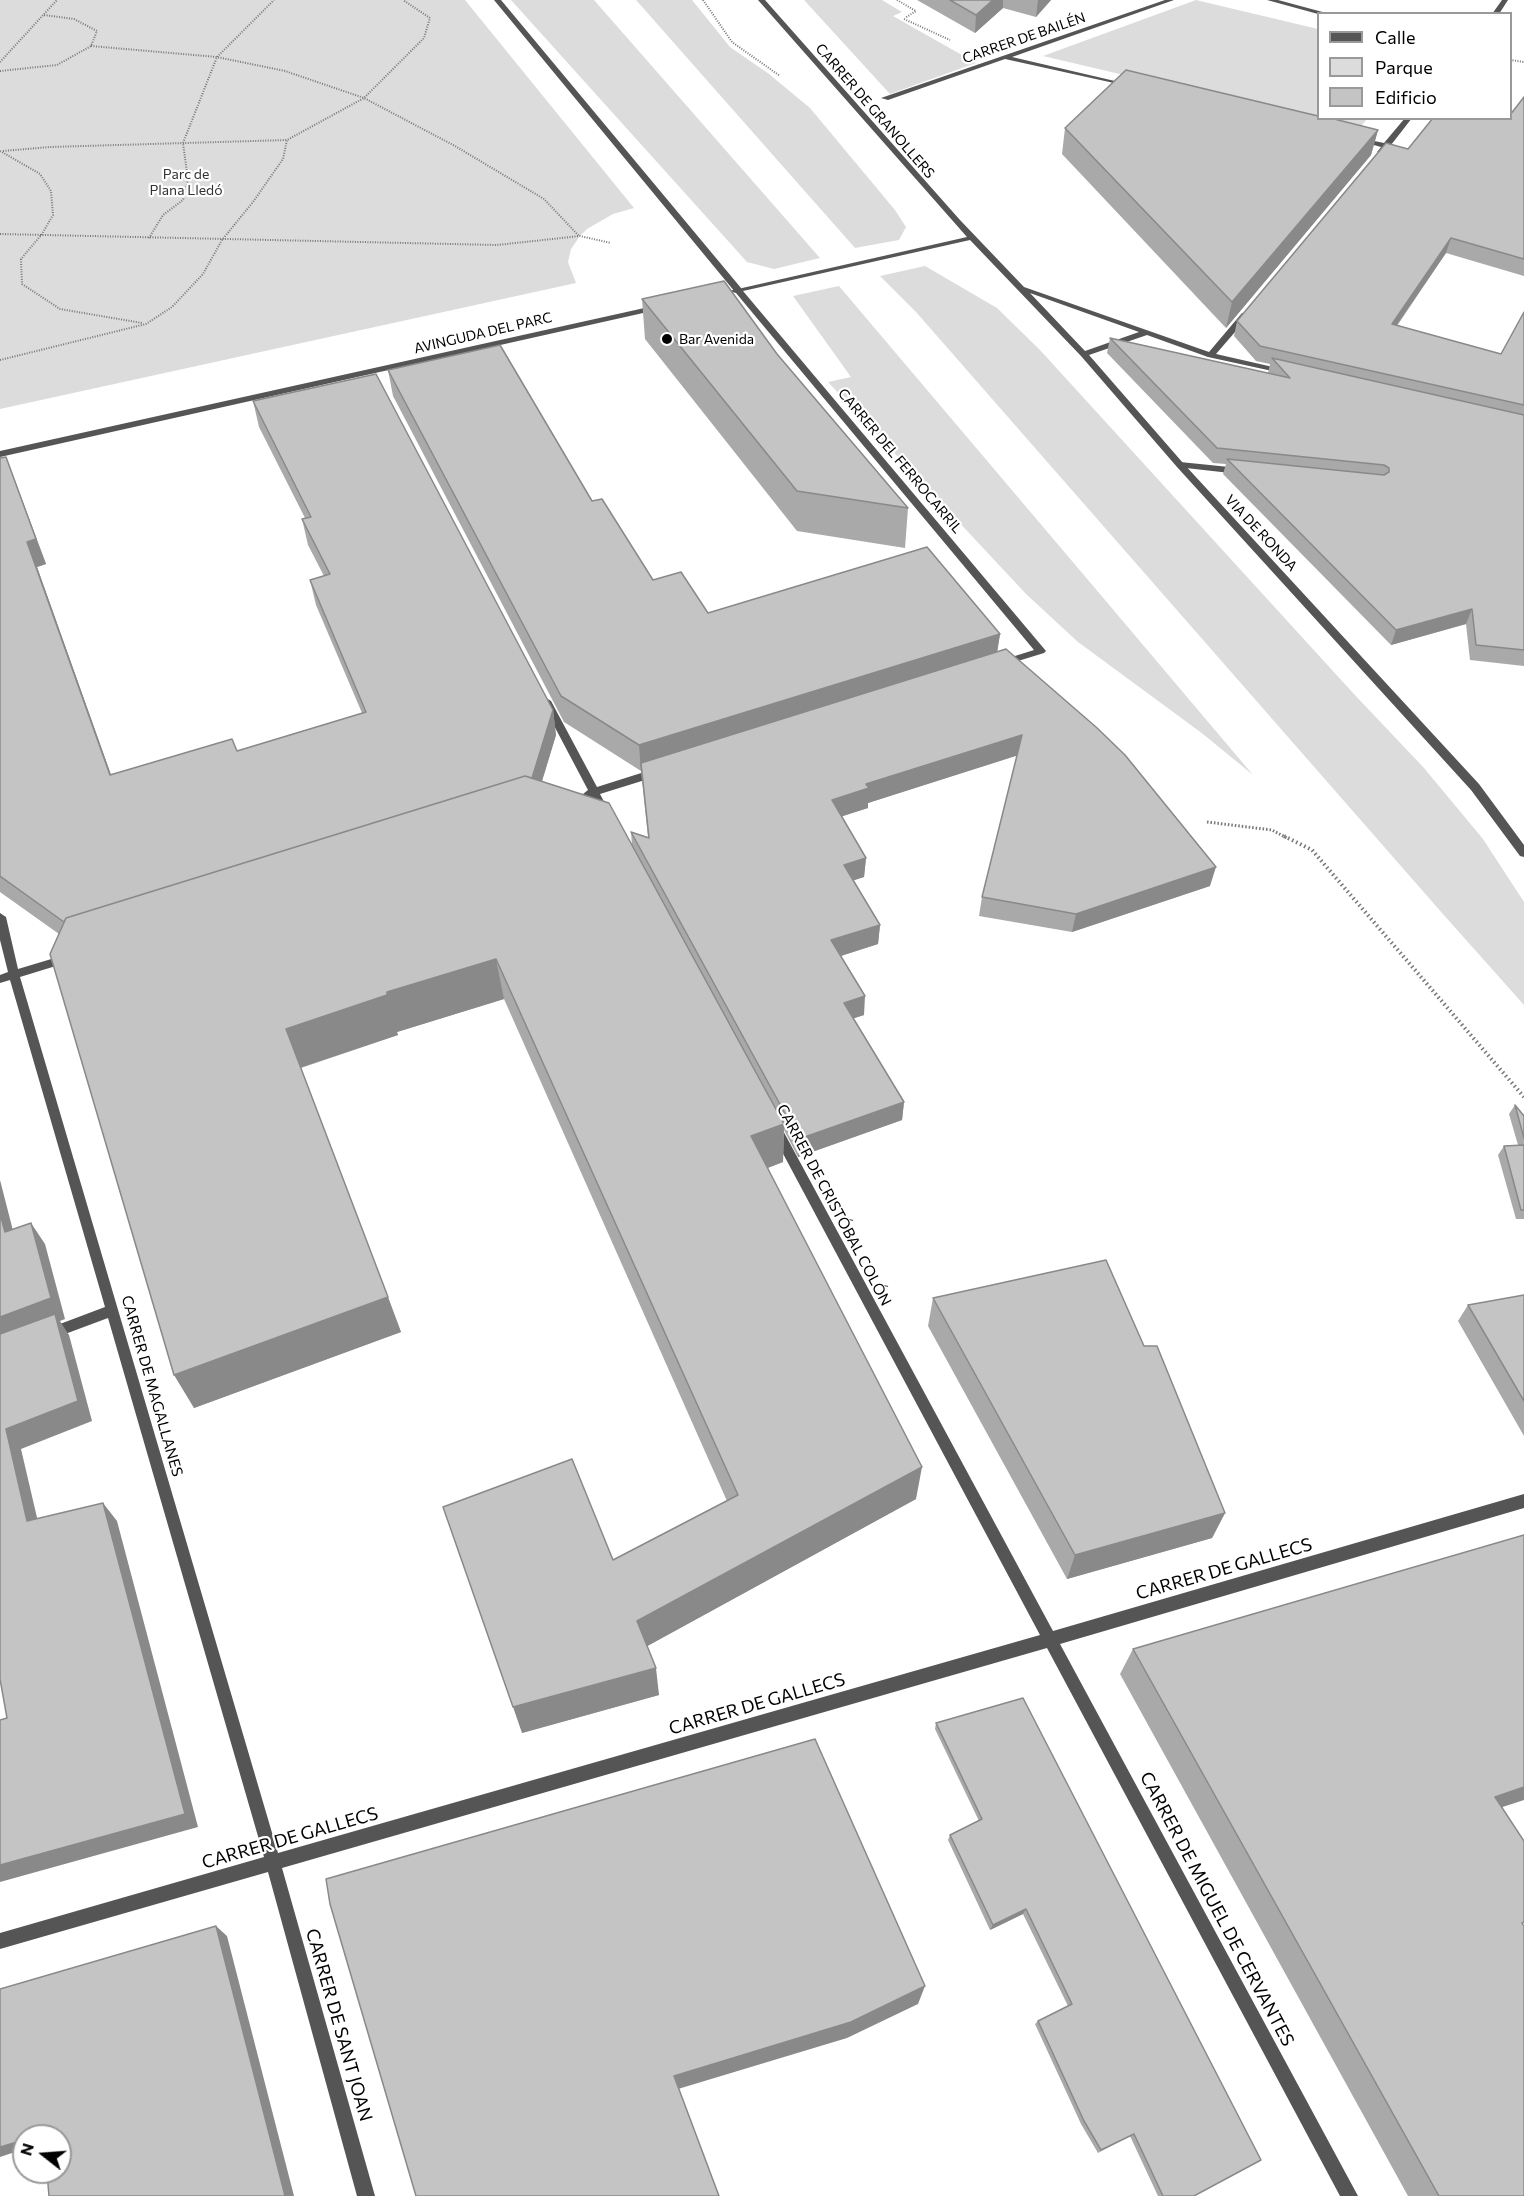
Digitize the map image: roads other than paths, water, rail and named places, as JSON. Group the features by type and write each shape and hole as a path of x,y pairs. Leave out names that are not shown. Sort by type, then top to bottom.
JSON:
{"street":[{"name":"CARRER DEL FERROCARRIL","path":"497,0 1041,651 992,666"},
{"name":"CARRER DE GRANOLLERS","path":"761,0 971,238"},
{"name":"CARRER DE BAILÉN","path":"885,98 1171,0"},
{"path":"1270,0 1319,12"},
{"path":"1005,57 1143,89"},
{"path":"1378,155 1407,120"},
{"path":"1350,138 1386,146"},
{"path":"727,292 971,238"},
{"name":"VIA DE RONDA","path":"971,238 1084,354 1180,465 1475,787 1524,853"},
{"path":"1022,288 1212,355 1293,374"},
{"name":"AVINGUDA DEL PARC","path":"0,454 376,375 673,304"},
{"path":"1212,355 1249,310"},
{"path":"1084,354 1147,332"},
{"path":"1180,465 1250,472"},
{"path":"542,693 611,823"},
{"path":"573,798 666,769"},
{"name":"CARRER DE MAGALLANES","path":"0,917 14,975 274,1864"},
{"path":"0,979 77,955"},
{"name":"CARRER DE CRISTÓBAL COLÓN","path":"770,1119 1051,1640"},
{"path":"32,1340 113,1310"},
{"name":"CARRER DE GALLECS","path":"0,1941 1051,1640 1524,1501"},
{"name":"CARRER DE MIGUEL DE CERVANTES","path":"1051,1640 1349,2196"},
{"name":"CARRER DE SANT JOAN","path":"274,1864 366,2196"}],"place":[{"name":"Bar Avenida","path":"667,339"}],"park label":[{"name":"Parc de Plana Lledó","path":"186,182"}]}
